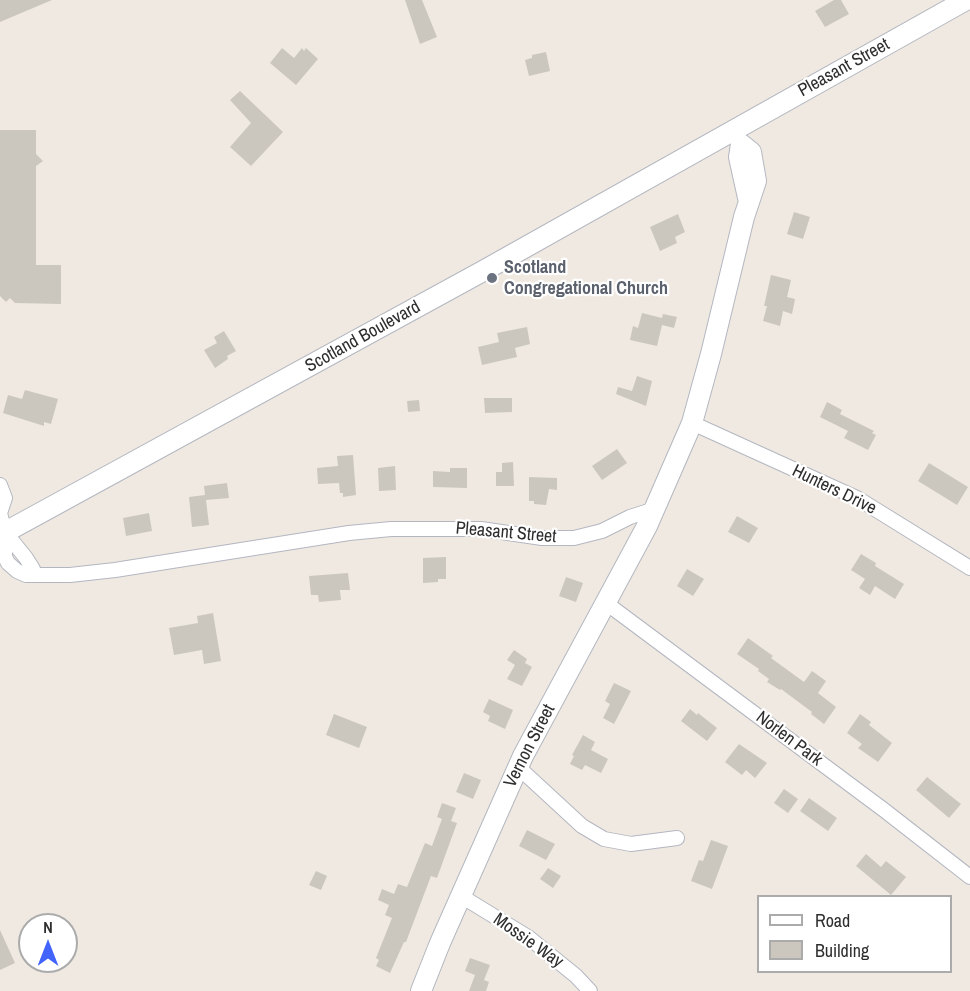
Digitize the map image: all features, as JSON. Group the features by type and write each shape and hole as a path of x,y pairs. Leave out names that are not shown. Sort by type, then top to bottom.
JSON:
{"main road":[{"name":"Pleasant Street","path":"739,136 966,0"},
{"path":"655,509 692,423 748,202 754,191 756,171 751,152 739,136"},
{"name":"Scotland Boulevard","path":"3,534 483,271 739,136"},
{"name":"Vernon Street","path":"421,991 518,767 655,509"}],"street":[{"name":"Hunters Drive","path":"692,423 857,498 970,568"},
{"path":"0,485 5,498 0,512 3,534"},
{"name":"Pleasant Street","path":"3,534 8,563 16,571 26,575 70,575 349,533 391,529 472,529 542,538 574,538 602,531 630,517 655,509"},
{"name":"Norlen Park","path":"606,603 884,810 970,877"},
{"path":"518,767 582,826 604,839 631,844 677,838"},
{"name":"Mossie Way","path":"461,896 528,937 576,976 590,991"}],"building":[{"path":"0,0 52,0 0,22"},
{"path":"405,0 422,0 437,37 420,44"},
{"path":"834,0 841,0 849,14 825,27 815,11"},
{"path":"282,48 294,58 302,48 304,51 306,48 318,59 296,85 270,63"},
{"path":"546,52 550,71 529,76 525,60 532,58 532,55"},
{"path":"240,91 283,132 251,166 230,147 251,123 230,100"},
{"path":"0,130 36,130 36,154 43,161 36,166 36,265 61,265 61,304 15,303 10,298 6,302 0,296"},
{"path":"794,212 810,217 803,239 787,234"},
{"path":"678,214 685,232 675,237 677,243 660,251 650,227"},
{"path":"771,275 791,280 787,297 795,299 792,314 783,311 780,326 763,321"},
{"path":"642,313 662,318 663,314 677,317 674,328 662,325 657,346 630,340 633,326 638,328"},
{"path":"527,327 530,344 515,348 517,357 482,365 478,347 499,342 497,333"},
{"path":"224,331 236,351 215,368 204,350 217,343 214,337"},
{"path":"637,376 652,381 646,406 616,394 618,387 632,391"},
{"path":"25,390 58,399 51,424 44,422 44,426 3,413 8,395 22,399"},
{"path":"484,398 512,398 512,412 485,413"},
{"path":"419,400 420,411 408,412 407,401"},
{"path":"827,402 842,410 840,414 874,431 872,433 876,435 868,450 844,438 848,431 820,417"},
{"path":"617,449 627,463 602,480 592,466"},
{"path":"353,455 356,495 343,497 339,483 318,484 317,468 338,466 337,456"},
{"path":"513,462 514,486 496,486 496,472 502,472 502,463"},
{"path":"929,463 968,487 957,505 918,481"},
{"path":"395,466 396,490 379,491 378,468"},
{"path":"450,468 467,468 467,488 433,487 433,471 450,472"},
{"path":"529,477 557,478 557,490 549,489 546,505 529,501"},
{"path":"227,483 229,498 206,500 209,525 192,527 189,497 205,495 204,486"},
{"path":"149,513 152,531 126,536 123,518"},
{"path":"737,516 758,528 749,543 728,532"},
{"path":"861,554 876,563 875,566 904,584 895,599 875,586 870,595 859,588 865,579 851,570"},
{"path":"446,557 446,579 423,583 423,558"},
{"path":"687,569 704,579 693,596 677,586"},
{"path":"348,573 350,590 340,590 341,600 319,602 318,595 311,595 309,576"},
{"path":"566,577 583,583 576,602 559,596"},
{"path":"213,613 221,661 204,664 202,650 174,655 169,628 198,623 197,616"},
{"path":"748,638 804,682 812,671 826,681 818,693 836,707 824,724 781,689 767,682 769,679 758,671 759,669 737,654"},
{"path":"514,650 527,659 525,663 532,667 522,686 507,679 515,665 507,660"},
{"path":"614,683 631,691 614,724 603,718 610,704 605,701"},
{"path":"489,699 513,710 505,729 488,721 490,716 483,712"},
{"path":"690,709 717,728 707,741 681,721"},
{"path":"334,714 367,727 359,748 326,735"},
{"path":"860,714 871,722 869,725 892,743 878,762 858,748 862,744 847,733"},
{"path":"583,735 595,742 591,750 608,759 601,773 585,765 582,770 570,764 574,756 572,755"},
{"path":"739,744 767,763 755,778 746,770 742,775 725,762"},
{"path":"464,773 481,780 473,799 456,792"},
{"path":"927,777 961,804 949,818 916,790"},
{"path":"784,789 798,799 788,813 774,803"},
{"path":"809,798 837,818 828,831 800,811"},
{"path":"442,803 456,808 451,821 457,823 437,878 431,876 406,942 390,973 376,966 379,960 376,958 392,918 385,915 389,905 378,900 382,889 394,894 398,884 407,887 425,843 432,846 442,819 437,817"},
{"path":"527,830 555,844 546,860 519,846"},
{"path":"711,840 728,846 712,889 691,881 699,860 703,861"},
{"path":"866,854 881,867 886,861 906,877 891,895 856,866"},
{"path":"548,868 561,876 553,888 540,879"},
{"path":"316,871 327,876 321,890 309,885"},
{"path":"0,930 15,963 0,970"},
{"path":"470,958 490,965 484,980 489,982 486,991 469,991 475,975 465,971"}],"place":[{"name":"Scotland Congregational Church","path":"492,278"}]}
